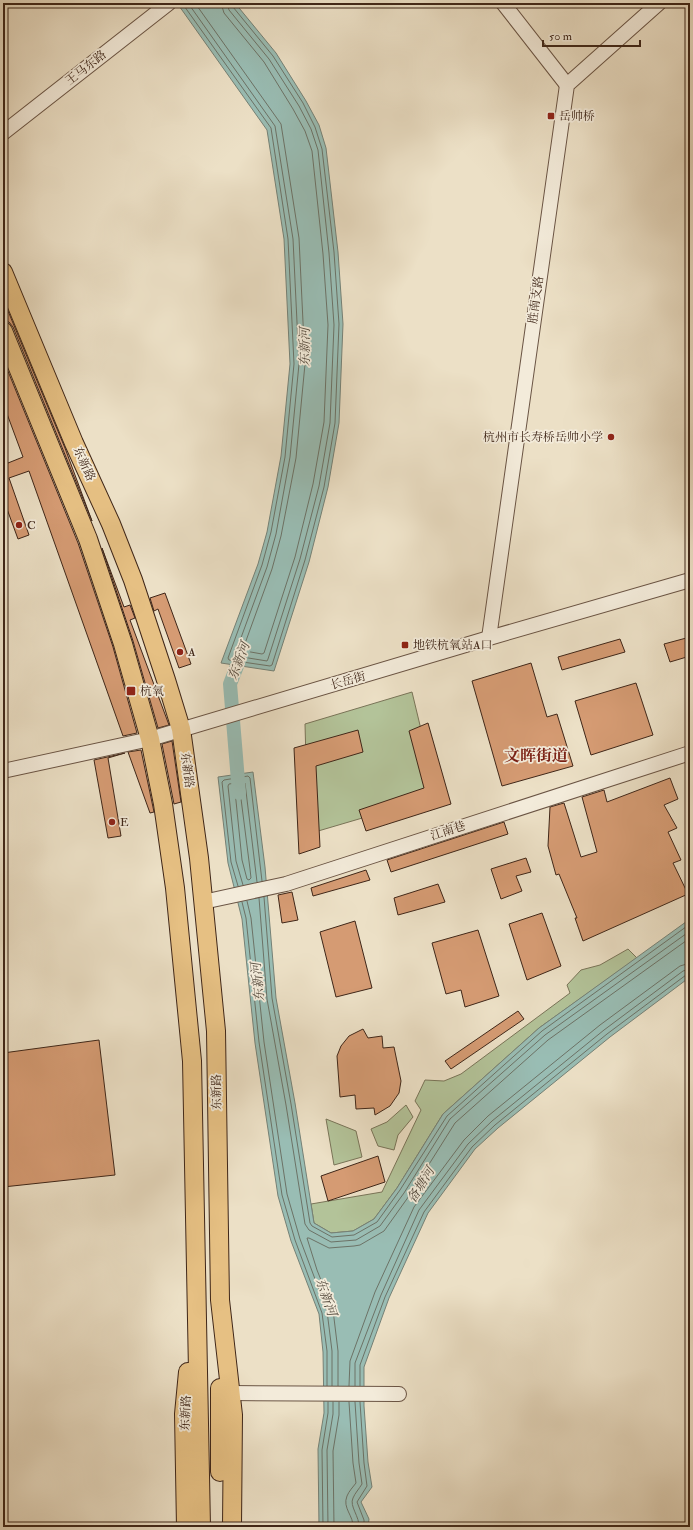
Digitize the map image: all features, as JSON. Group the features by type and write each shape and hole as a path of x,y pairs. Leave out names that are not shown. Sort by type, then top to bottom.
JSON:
{"main road":[{"name":"东新路","path":"3,272 74,442 114,531 133,580 181,729 199,858 216,1031 220,1300 221,1527"},
{"name":"东新路","path":"3,331 88,538 124,644 150,739 162,804 175,888 192,1061 201,1527"},
{"name":"东新路","path":"186,1527 184,1414 196,1299"},
{"name":"东新路","path":"220,1300 233,1415 232,1527"}],"street":[{"name":"王马东路","path":"3,133 170,3"},
{"path":"503,3 566,85 659,3"},
{"name":"胜南支路","path":"489,638 566,85"},
{"name":"长岳街","path":"3,771 150,739 690,580"},
{"name":"江南巷","path":"203,902 286,884 690,753"},
{"path":"230,1393 399,1394"}],"green space":[{"path":"412,692 437,796 308,834 305,724"},
{"path":"628,949 637,958 539,1028 443,1114 397,1188 374,1219 353,1231 331,1233 314,1223 311,1204 382,1192 421,1110 415,1101 425,1080 444,1081 461,1074 570,993 567,985 581,970 600,965"},
{"path":"406,1105 413,1117 398,1135 394,1150 378,1146 371,1129 387,1122"},
{"path":"326,1119 356,1131 362,1157 334,1165"}],"water":[{"path":"177,3 235,3 276,53 319,125 326,148 338,252 343,324 339,423 328,487 309,562 274,671 221,663 258,564 267,532 281,456 290,364 284,239 267,130"},
{"name":"备塘河","path":"253,772 265,867 276,998 295,1103 314,1223 331,1233 353,1231 374,1219 397,1188 443,1114 539,1028 690,919 690,977 610,1037 498,1128 475,1149 428,1213 389,1298 364,1367 364,1406 368,1462 372,1487 361,1502 369,1519 368,1527 319,1527 318,1449 324,1413 323,1352 319,1314 291,1241 278,1196 255,1043 242,919 228,863 218,777"}],"building":[{"path":"3,299 65,448 92,521 13,327 9,322 3,321"},
{"path":"3,359 78,543 113,647 137,733 123,736 29,471 9,478 29,535 18,539 3,498 3,465 23,457 3,403"},
{"path":"102,548 124,607 130,605 135,618 130,620 169,725 158,728 133,641"},
{"path":"165,593 191,664 179,668 158,609 154,611 150,598"},
{"path":"690,637 690,656 670,662 664,644"},
{"path":"620,639 625,652 562,670 558,657"},
{"path":"531,663 547,717 557,714 573,766 502,786 472,681"},
{"path":"636,683 653,735 591,755 575,701"},
{"path":"428,723 451,804 366,831 359,810 424,788 409,731"},
{"path":"358,730 363,752 316,766 320,847 299,854 294,748"},
{"path":"172,741 181,802 174,804 162,744"},
{"path":"141,750 154,812 150,813 128,752"},
{"path":"125,753 108,758 121,836 108,838 94,760"},
{"path":"670,778 678,799 664,805 677,828 668,832 681,860 673,863 688,894 583,941 575,918 577,918 559,874 556,875 548,846 550,807 564,803 581,857 597,852 582,797 604,790 607,802"},
{"path":"504,822 508,834 391,872 387,860"},
{"path":"526,858 531,872 516,876 522,891 501,899 491,869"},
{"path":"366,870 370,880 313,896 311,888"},
{"path":"438,884 445,902 398,915 394,898"},
{"path":"292,892 298,920 282,923 278,895"},
{"path":"542,913 561,966 527,980 509,924"},
{"path":"355,921 372,988 336,997 320,932"},
{"path":"478,930 499,996 465,1007 461,990 446,994 432,943"},
{"path":"518,1011 524,1019 451,1069 445,1061"},
{"path":"363,1029 368,1038 382,1036 383,1048 394,1047 401,1081 399,1093 390,1106 375,1115 374,1108 356,1109 355,1095 340,1097 337,1056 341,1046 349,1036"},
{"path":"99,1040 115,1175 3,1187 3,1053"},
{"path":"378,1156 385,1182 328,1201 321,1176"}],"waterway":[{"name":"东新河","path":"239,793 230,684 244,648"}],"place":[{"name":"岳帅桥","path":"551,116"},
{"name":"杭州市长寿桥岳帅小学","path":"611,437"},
{"name":"C","path":"19,525"},
{"name":"地铁杭氧站A口","path":"405,645"},
{"name":"A","path":"180,652"},
{"name":"杭氧","path":"131,691"},
{"name":"E","path":"112,822"}],"district":[{"name":"文晖街道","path":"536,756"}]}
